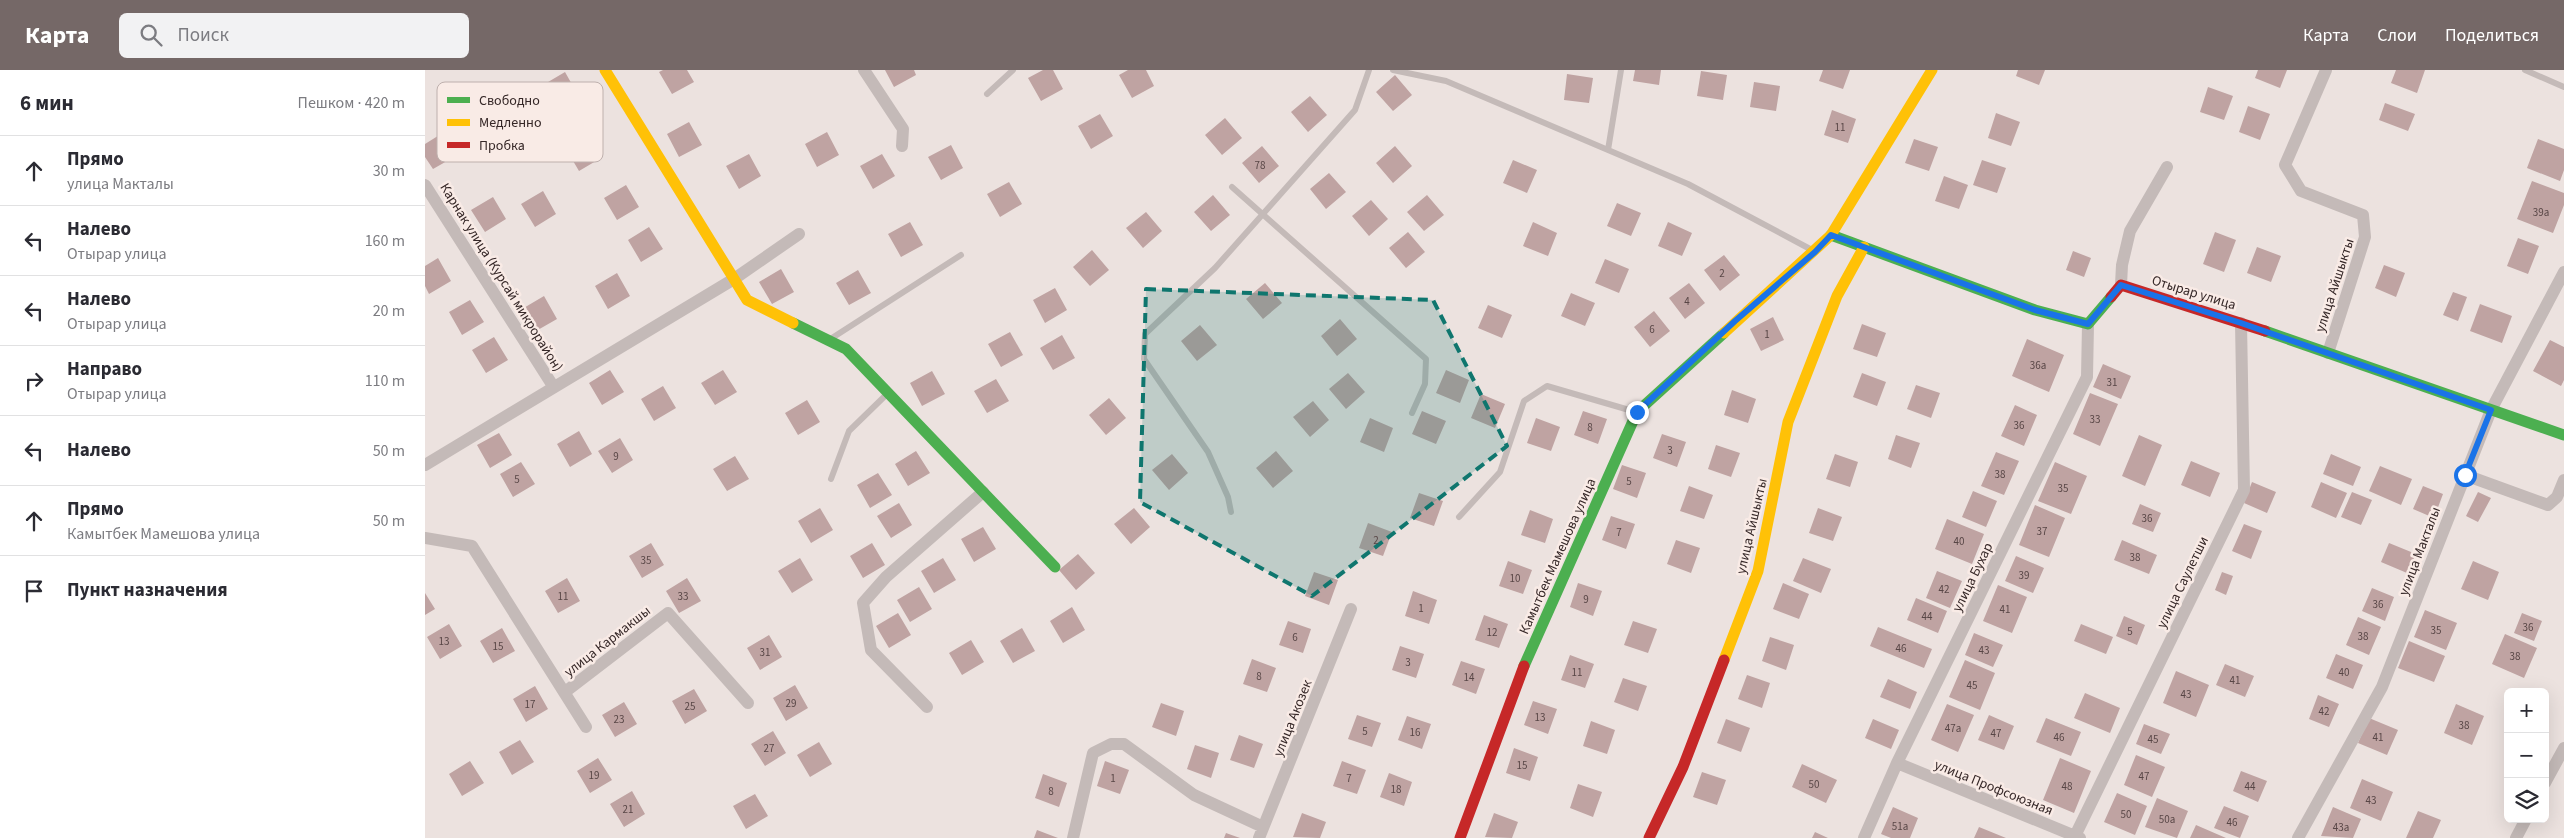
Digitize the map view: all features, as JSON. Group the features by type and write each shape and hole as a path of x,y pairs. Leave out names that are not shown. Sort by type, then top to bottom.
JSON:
{"street":[{"path":"605,70 747,300 846,349 1055,567"},
{"path":"864,70 903,129 902,146"},
{"name":"Камытбек Мамешова улица","path":"1460,838 1513,691 1637,412 1735,321 1815,252 1831,235 1932,70"},
{"name":"улица Айшыкты","path":"2327,70 2285,165 2301,191 2363,215 2365,237 2328,353"},
{"path":"1831,235 2035,310 2088,324 2121,285 2122,265 2130,231 2167,167"},
{"name":"Карнак улица (Курсай микрорайон)","path":"425,184 553,386"},
{"name":"Карнак улица (Курсай микрорайон)","path":"425,465 553,386 734,279 799,234"},
{"name":"улица Айшыкты","path":"1649,838 1683,767 1758,571 1789,422 1837,296 1864,247"},
{"name":"улица Макталы","path":"2297,838 2382,687 2491,410 2564,272"},
{"name":"Отырар улица","path":"2121,285 2241,323 2564,435"},
{"name":"улица Саулетши","path":"2076,837 2244,490 2241,323"},
{"name":"улица Бухар","path":"1864,838 1897,763 2087,377 2088,324"},
{"path":"2465,475 2548,505 2557,496 2564,480"},
{"path":"927,707 871,650 863,603 886,578 983,492"},
{"name":"улица Кармакшы","path":"425,538 472,546 586,726"},
{"name":"улица Акозек","path":"1261,832 1351,609"},
{"name":"улица Кармакшы","path":"565,692 668,613 748,703"},
{"path":"1073,838 1093,753 1111,744 1124,744 1194,795 1261,832"},
{"path":"2548,778 2564,748"},
{"name":"улица Профсоюзная","path":"1897,763 2076,837"},
{"path":"2516,838 2524,823"}],"lane":[{"path":"987,94 1013,70"},
{"path":"1231,512 1228,496 1208,452 1144,359 1145,334 1215,268 1355,110 1369,70"},
{"path":"1393,70 1446,81 1688,184 1815,252"},
{"path":"1608,150 1621,70"},
{"path":"2525,70 2564,87"},
{"path":"1232,187 1426,359 1425,384 1412,413"},
{"path":"829,340 961,255"},
{"path":"1459,517 1500,472 1524,402 1547,386 1637,412"},
{"path":"831,479 849,431 888,393"}],"highlighted area":[{"path":"1146,289 1433,300 1507,446 1312,596 1140,502"}],"building":[{"path":"663,70 687,70 694,82 672,94 659,72"},
{"path":"885,70 914,70 916,75 894,87"},
{"path":"1043,70 1053,70 1063,89 1041,101 1028,78"},
{"path":"1128,70 1146,70 1154,86 1132,98 1119,75"},
{"path":"1635,70 1661,70 1659,85 1633,81"},
{"path":"1823,70 1850,70 1843,89 1819,81"},
{"path":"2018,70 2045,70 2039,85 2016,76"},
{"path":"2258,70 2287,70 2280,88 2255,78"},
{"path":"2396,70 2425,70 2417,93 2391,83"},
{"path":"1701,71 1727,75 1723,100 1697,96"},
{"path":"565,72 571,82 548,82"},
{"path":"1567,74 1593,78 1589,103 1564,100"},
{"path":"1395,75 1412,95 1393,111 1376,92"},
{"path":"1754,82 1780,86 1776,111 1750,107"},
{"path":"2208,87 2233,96 2224,120 2200,112"},
{"path":"1310,96 1327,115 1308,132 1291,112"},
{"path":"2385,103 2415,114 2408,131 2379,120"},
{"path":"2248,106 2270,114 2260,140 2239,132"},
{"path":"1832,110 1856,119 1848,143 1824,135"},
{"path":"1996,113 2020,122 2011,146 1988,138"},
{"path":"1100,114 1113,136 1091,149 1078,126"},
{"path":"1225,118 1242,138 1222,155 1205,135"},
{"path":"689,122 702,145 679,157 667,134"},
{"path":"827,132 839,155 817,167 805,144"},
{"path":"437,136 437,162 445,162 433,169 425,157 425,144"},
{"path":"1914,139 1938,147 1929,171 1905,163"},
{"path":"2538,139 2564,149 2564,170 2560,181 2527,168"},
{"path":"951,145 963,168 941,180 928,157"},
{"path":"1262,146 1279,166 1259,183 1242,163"},
{"path":"1395,146 1412,166 1393,183 1376,163"},
{"path":"749,154 761,176 739,189 726,166"},
{"path":"882,154 895,176 873,189 860,166"},
{"path":"1513,160 1537,170 1527,193 1503,183"},
{"path":"1982,160 2006,168 1997,193 1973,185"},
{"path":"574,162 594,162 579,171"},
{"path":"1329,173 1346,192 1326,209 1310,189"},
{"path":"1944,176 1968,185 1959,209 1935,201"},
{"path":"2532,181 2564,193 2564,205 2553,233 2517,219"},
{"path":"1009,182 1022,204 1000,217 987,194"},
{"path":"626,185 639,207 617,220 604,198"},
{"path":"543,191 556,214 535,227 521,204"},
{"path":"1213,195 1230,215 1211,231 1194,212"},
{"path":"1427,195 1444,215 1424,231 1407,212"},
{"path":"493,197 506,219 485,232 471,210"},
{"path":"1371,200 1388,219 1369,236 1352,216"},
{"path":"1617,203 1641,213 1631,236 1607,226"},
{"path":"1146,212 1162,231 1143,248 1126,228"},
{"path":"910,222 923,245 901,257 888,234"},
{"path":"1533,222 1557,233 1548,256 1523,246"},
{"path":"1668,222 1692,233 1682,256 1658,246"},
{"path":"649,227 663,249 641,262 628,240"},
{"path":"1408,232 1425,252 1406,268 1389,248"},
{"path":"2215,232 2236,240 2224,272 2203,264"},
{"path":"2518,238 2539,246 2528,274 2507,266"},
{"path":"2257,247 2281,256 2271,282 2247,273"},
{"path":"1092,250 1109,270 1090,286 1073,267"},
{"path":"2073,251 2091,258 2084,277 2066,270"},
{"path":"1724,255 1740,275 1720,291 1704,270"},
{"path":"438,258 451,281 429,294 425,286 425,266"},
{"path":"1605,259 1629,269 1619,293 1595,283"},
{"path":"2384,265 2405,273 2396,297 2375,288"},
{"path":"781,269 794,292 772,304 759,282"},
{"path":"858,270 871,293 849,305 836,283"},
{"path":"617,273 630,296 608,309 595,286"},
{"path":"1265,283 1282,303 1263,319 1246,299"},
{"path":"1689,283 1705,303 1685,319 1669,298"},
{"path":"1055,288 1067,310 1045,323 1033,300"},
{"path":"2453,292 2467,297 2458,321 2443,315"},
{"path":"1571,293 1595,303 1585,326 1561,316"},
{"path":"544,296 557,319 536,331 522,309"},
{"path":"470,300 484,322 462,335 449,312"},
{"path":"2480,304 2512,316 2502,343 2470,331"},
{"path":"1488,305 1512,315 1502,338 1478,328"},
{"path":"1654,311 1670,331 1650,347 1634,327"},
{"path":"1773,317 1784,340 1761,351 1750,329"},
{"path":"1340,319 1357,339 1337,356 1321,336"},
{"path":"1862,324 1886,333 1877,357 1853,349"},
{"path":"1200,325 1217,345 1197,361 1181,341"},
{"path":"1010,332 1023,355 1001,367 988,344"},
{"path":"1062,335 1075,358 1053,370 1040,348"},
{"path":"494,337 508,360 486,373 472,350"},
{"path":"2027,339 2064,355 2049,392 2012,376"},
{"path":"2550,340 2564,347 2564,380 2561,386 2533,371"},
{"path":"2103,364 2131,376 2121,399 2093,387"},
{"path":"610,370 624,392 602,405 589,383"},
{"path":"723,370 737,392 715,405 701,383"},
{"path":"1446,370 1469,380 1460,403 1436,393"},
{"path":"932,371 945,394 922,406 910,383"},
{"path":"1348,373 1365,392 1346,409 1329,389"},
{"path":"1862,373 1886,382 1877,406 1853,397"},
{"path":"996,379 1009,401 987,413 974,391"},
{"path":"1916,385 1940,393 1931,418 1907,409"},
{"path":"663,386 676,408 654,421 641,399"},
{"path":"1732,390 1756,399 1748,423 1724,415"},
{"path":"2090,393 2118,404 2100,446 2073,434"},
{"path":"1481,394 1505,404 1495,428 1471,418"},
{"path":"1109,398 1126,418 1106,435 1089,415"},
{"path":"807,400 820,422 798,435 785,413"},
{"path":"1313,401 1329,420 1310,437 1293,417"},
{"path":"2015,405 2037,415 2024,446 2001,436"},
{"path":"1422,411 1446,421 1436,444 1412,434"},
{"path":"1583,411 1607,419 1598,444 1574,435"},
{"path":"1370,418 1393,428 1384,452 1360,442"},
{"path":"1536,418 1560,427 1551,451 1527,443"},
{"path":"579,431 592,454 570,467 557,444"},
{"path":"499,433 512,455 490,468 477,445"},
{"path":"1662,434 1686,442 1677,467 1653,458"},
{"path":"1896,435 1920,443 1911,468 1888,459"},
{"path":"2139,435 2162,445 2145,486 2122,476"},
{"path":"620,438 633,460 612,473 598,451"},
{"path":"1716,445 1740,453 1731,477 1708,469"},
{"path":"916,451 930,473 908,486 895,464"},
{"path":"1276,451 1293,471 1273,488 1256,468"},
{"path":"1996,452 2019,461 2004,495 1981,486"},
{"path":"1172,454 1188,473 1169,490 1152,470"},
{"path":"1835,454 1858,462 1850,487 1826,479"},
{"path":"2331,454 2361,467 2353,486 2323,474"},
{"path":"735,456 749,479 727,491 713,469"},
{"path":"2191,461 2220,473 2210,497 2181,485"},
{"path":"521,462 535,484 513,497 500,474"},
{"path":"2055,462 2087,476 2071,514 2038,501"},
{"path":"1622,465 1646,473 1637,498 1613,489"},
{"path":"2380,466 2412,479 2401,505 2369,491"},
{"path":"878,473 892,495 870,508 857,485"},
{"path":"2252,482 2276,492 2267,513 2244,503"},
{"path":"2321,482 2347,493 2336,518 2311,507"},
{"path":"1689,486 1713,495 1704,519 1680,511"},
{"path":"2423,486 2443,494 2434,518 2413,509"},
{"path":"1973,491 1997,501 1986,527 1962,517"},
{"path":"2352,492 2372,500 2361,525 2341,517"},
{"path":"2478,492 2491,498 2478,522 2466,516"},
{"path":"1419,493 1443,501 1434,526 1410,518"},
{"path":"899,503 912,525 891,538 877,516"},
{"path":"2140,504 2161,513 2153,532 2132,524"},
{"path":"2035,505 2065,518 2049,557 2019,545"},
{"path":"820,508 833,530 811,543 798,521"},
{"path":"1134,508 1150,527 1131,544 1114,524"},
{"path":"1818,508 1842,517 1833,541 1809,533"},
{"path":"1530,510 1553,519 1545,543 1521,535"},
{"path":"1611,516 1635,524 1626,549 1602,540"},
{"path":"1947,519 1984,534 1972,564 1935,549"},
{"path":"1368,523 1392,532 1383,556 1359,548"},
{"path":"2244,524 2262,531 2251,559 2232,551"},
{"path":"983,527 996,549 974,562 961,539"},
{"path":"1676,540 1700,548 1691,573 1667,564"},
{"path":"2122,540 2157,555 2149,574 2114,560"},
{"path":"651,543 664,565 642,578 629,556"},
{"path":"872,543 885,565 863,578 850,556"},
{"path":"2389,543 2416,554 2407,573 2381,562"},
{"path":"1078,554 1095,573 1076,590 1059,570"},
{"path":"2016,556 2044,568 2033,593 2005,581"},
{"path":"800,558 813,580 792,593 778,571"},
{"path":"943,558 956,580 934,593 921,571"},
{"path":"1803,558 1831,569 1821,593 1793,581"},
{"path":"1508,561 1532,570 1523,594 1499,586"},
{"path":"2473,561 2499,572 2488,600 2461,589"},
{"path":"1937,571 1962,581 1950,608 1926,598"},
{"path":"1314,572 1338,580 1329,605 1305,596"},
{"path":"2222,572 2233,576 2226,595 2215,590"},
{"path":"567,578 580,601 558,613 545,591"},
{"path":"687,578 701,601 679,613 666,591"},
{"path":"1578,583 1602,591 1593,616 1570,607"},
{"path":"1783,583 1809,594 1799,619 1773,609"},
{"path":"1998,585 2027,597 2012,633 1983,621"},
{"path":"919,587 932,609 910,622 897,600"},
{"path":"2372,588 2394,597 2385,621 2362,611"},
{"path":"1413,591 1437,600 1429,624 1405,616"},
{"path":"425,593 435,609 425,615"},
{"path":"1916,598 1947,611 1938,633 1907,620"},
{"path":"1072,607 1085,630 1063,643 1050,621"},
{"path":"2425,610 2457,623 2446,650 2414,637"},
{"path":"898,613 911,635 889,648 876,626"},
{"path":"2522,613 2542,621 2534,641 2514,633"},
{"path":"1484,615 1508,624 1499,648 1475,640"},
{"path":"2124,616 2145,625 2137,645 2116,636"},
{"path":"2358,617 2381,627 2369,655 2346,645"},
{"path":"1288,621 1311,629 1303,653 1279,645"},
{"path":"1633,621 1657,629 1648,653 1624,645"},
{"path":"449,624 462,646 440,659 427,637"},
{"path":"2081,624 2113,637 2106,654 2074,641"},
{"path":"1878,627 1932,649 1924,668 1870,646"},
{"path":"502,628 515,651 493,663 480,641"},
{"path":"1022,628 1035,651 1013,663 1000,641"},
{"path":"1974,633 2003,645 1993,667 1965,655"},
{"path":"2505,634 2537,648 2524,678 2492,664"},
{"path":"769,635 782,657 760,670 747,648"},
{"path":"1770,637 1794,645 1786,670 1762,661"},
{"path":"971,640 984,662 962,675 949,653"},
{"path":"2409,641 2445,656 2434,682 2398,668"},
{"path":"1400,646 1424,654 1416,678 1392,670"},
{"path":"2336,654 2363,665 2353,689 2326,678"},
{"path":"1570,655 1594,664 1585,688 1561,680"},
{"path":"1252,659 1276,668 1267,692 1243,684"},
{"path":"1965,660 1995,673 1980,710 1949,697"},
{"path":"1461,661 1485,669 1476,694 1452,685"},
{"path":"2225,664 2254,676 2245,697 2216,685"},
{"path":"2176,671 2209,685 2196,717 2163,703"},
{"path":"1747,675 1770,683 1762,708 1738,699"},
{"path":"1623,678 1647,686 1638,711 1614,702"},
{"path":"1888,679 1917,692 1910,709 1880,697"},
{"path":"795,685 808,708 786,721 773,698"},
{"path":"535,686 548,709 526,722 513,699"},
{"path":"694,689 707,711 685,724 672,701"},
{"path":"2085,693 2120,708 2110,733 2074,718"},
{"path":"2318,695 2339,704 2329,727 2309,719"},
{"path":"1533,701 1557,709 1548,734 1524,725"},
{"path":"624,702 637,724 615,737 602,715"},
{"path":"1161,703 1184,711 1176,736 1152,727"},
{"path":"1947,704 1974,715 1958,752 1931,740"},
{"path":"2456,704 2484,716 2472,745 2444,733"},
{"path":"1357,715 1381,723 1372,747 1348,739"},
{"path":"1989,715 2014,726 2004,750 1978,740"},
{"path":"1407,716 1431,724 1422,749 1398,740"},
{"path":"2046,718 2081,732 2071,756 2036,742"},
{"path":"2369,718 2398,730 2387,755 2358,743"},
{"path":"1726,719 1750,728 1741,752 1717,743"},
{"path":"1873,719 1899,730 1891,749 1865,738"},
{"path":"1591,721 1615,730 1607,754 1583,746"},
{"path":"2144,724 2170,734 2161,754 2136,744"},
{"path":"773,731 786,753 765,766 751,744"},
{"path":"1239,735 1263,744 1254,768 1230,760"},
{"path":"520,740 534,762 512,775 499,752"},
{"path":"819,742 832,764 810,777 797,755"},
{"path":"1195,745 1219,753 1211,778 1187,769"},
{"path":"1514,748 1538,757 1530,781 1506,773"},
{"path":"2136,755 2165,767 2152,797 2124,785"},
{"path":"598,758 612,780 590,793 577,771"},
{"path":"2060,758 2091,771 2074,813 2043,800"},
{"path":"470,761 484,783 462,796 449,774"},
{"path":"1105,761 1129,770 1120,794 1097,786"},
{"path":"1342,761 1366,770 1357,794 1333,786"},
{"path":"1802,764 1837,780 1826,803 1792,787"},
{"path":"2241,771 2267,781 2258,802 2233,791"},
{"path":"1702,772 1726,780 1717,805 1693,797"},
{"path":"1389,773 1412,782 1404,806 1380,797"},
{"path":"1043,774 1067,783 1059,807 1035,798"},
{"path":"2362,779 2393,792 2381,821 2350,808"},
{"path":"1578,784 1602,792 1593,817 1570,808"},
{"path":"632,791 645,814 624,827 610,804"},
{"path":"2117,793 2147,806 2135,835 2104,822"},
{"path":"755,794 768,816 746,829 733,806"},
{"path":"2157,798 2188,811 2177,838 2145,827"},
{"path":"2224,806 2249,816 2240,838 2214,828"},
{"path":"1893,807 1918,818 1910,838 1891,838 1881,834"},
{"path":"2333,807 2361,819 2353,838 2321,836"},
{"path":"2418,811 2441,820 2433,838 2406,838"},
{"path":"1302,813 1326,822 1320,838 1293,837"},
{"path":"1494,813 1518,822 1512,838 1485,837"},
{"path":"2196,825 2226,838 2190,838"},
{"path":"1979,827 2006,838 1974,838"},
{"path":"1037,830 1058,838 1034,838"},
{"path":"1815,832 1828,838 1812,838"},
{"path":"1226,833 1240,838 1224,838"}],"traffic: fast":[{"path":"1831,235 2035,310 2088,324 2111,297"},
{"path":"793,323 846,349 1055,567"},
{"path":"2265,331 2564,435"},
{"path":"1524,666 1637,412 1724,333"}],"traffic: slow":[{"path":"605,70 747,300 793,323"},
{"path":"1724,333 1831,235 1932,70"},
{"path":"1724,660 1758,571 1788,422 1837,296 1864,247"}],"traffic: jam":[{"path":"2111,297 2121,285 2265,331"},
{"path":"1649,838 1683,767 1724,660"},
{"path":"1460,838 1524,666"}],"route":[{"path":"1637,412 1735,321 1815,252 1831,235 2035,310 2088,324 2121,285 2241,323 2491,410 2465,475"}]}
